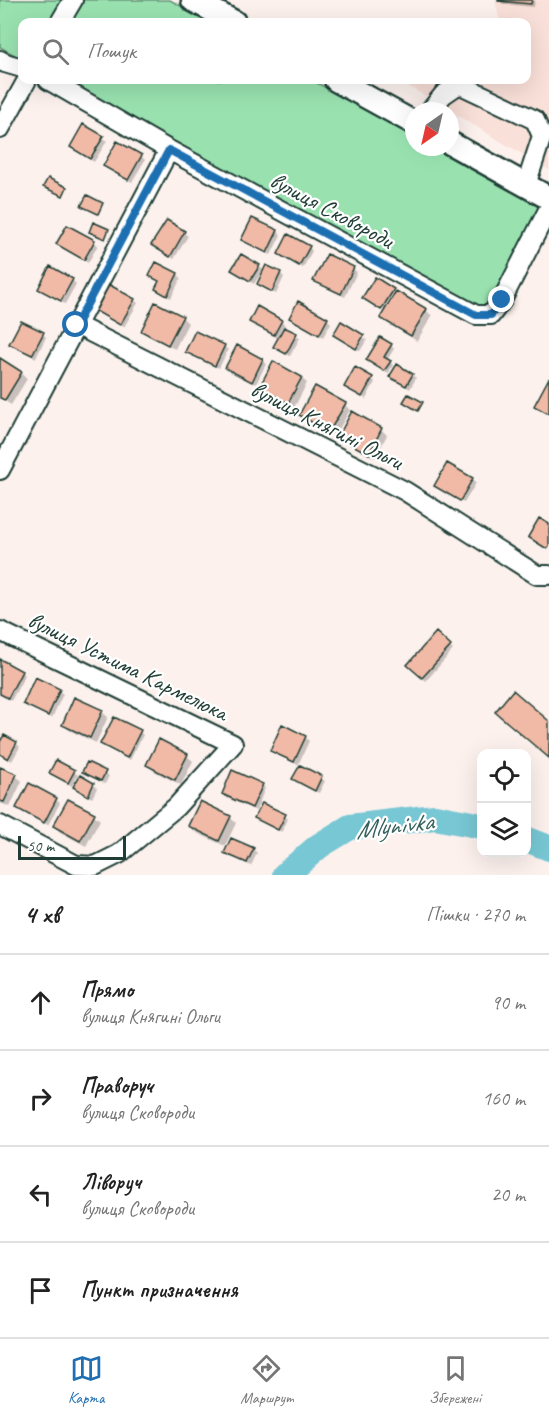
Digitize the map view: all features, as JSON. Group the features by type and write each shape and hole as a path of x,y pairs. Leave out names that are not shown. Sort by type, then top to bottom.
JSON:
{"main road":[{"path":"193,0 227,18"},
{"path":"343,84 405,118"},
{"path":"459,148 549,198"}],"street":[{"path":"62,18 73,0"},
{"path":"0,60 18,67"},
{"path":"0,129 25,84"},
{"name":"вулиця Сковороди","path":"55,84 169,150 476,315 491,315 502,300 549,208"},
{"path":"437,102 459,84 536,120 542,136 526,185"},
{"path":"0,470 169,150"},
{"name":"вулиця Княгині Ольги","path":"76,325 405,491 537,575 549,575"},
{"name":"вулиця Устима Кармелюка","path":"0,631 233,744 176,807 119,854 95,866 76,865 0,825"}],"shaded area":[{"path":"495,0 549,0 549,170 459,116 459,102 435,102 405,84 531,84 531,18 499,18"}],"green space":[{"path":"0,0 63,0 52,18 18,18 18,57 0,47"},
{"path":"83,0 170,0 203,18 72,18"},
{"path":"70,84 319,84 405,132 405,156 449,156 541,208 490,307 477,308"}],"building":[{"path":"498,0 532,0 531,4"},
{"path":"83,124 104,136 90,159 70,147"},
{"path":"117,141 142,155 128,180 103,166"},
{"path":"48,178 67,187 63,196 43,187"},
{"path":"87,195 103,203 98,214 81,206"},
{"path":"252,218 278,230 267,253 241,240"},
{"path":"167,220 185,231 170,257 151,245"},
{"path":"93,222 109,229 105,239 89,232"},
{"path":"67,225 95,240 84,260 56,244"},
{"path":"288,234 310,246 299,266 278,254"},
{"path":"241,254 260,265 250,281 231,270"},
{"path":"327,254 354,267 341,294 313,281"},
{"path":"156,262 178,273 167,296 155,289 159,281 149,276"},
{"path":"266,265 281,272 272,292 257,284"},
{"path":"50,266 73,279 61,301 38,289"},
{"path":"375,277 394,289 381,310 362,298"},
{"path":"108,284 135,299 120,325 94,310"},
{"path":"396,291 427,309 411,336 380,318"},
{"path":"298,301 328,318 319,335 289,318"},
{"path":"155,302 183,316 168,345 141,331"},
{"path":"257,306 282,320 274,335 249,322"},
{"path":"21,321 44,332 32,355 9,344"},
{"path":"341,321 364,335 356,349 333,335"},
{"path":"284,327 297,333 286,354 273,347"},
{"path":"195,331 225,345 215,366 185,352"},
{"path":"380,337 392,344 384,357 391,361 384,371 366,360"},
{"path":"237,345 263,359 252,382 225,368"},
{"path":"0,358 22,372 5,400 0,398"},
{"path":"273,361 302,377 288,403 259,388"},
{"path":"397,364 413,374 406,386 389,377"},
{"path":"355,367 373,377 362,397 344,387"},
{"path":"549,378 549,414 534,406"},
{"path":"315,386 346,403 329,432 299,415"},
{"path":"408,394 423,402 418,411 403,402"},
{"path":"352,411 382,428 369,454 338,437"},
{"path":"447,463 473,478 460,501 434,486"},
{"path":"539,518 549,524 549,547 547,549 528,537"},
{"path":"436,632 451,646 422,678 407,665"},
{"path":"0,659 22,671 8,698 0,694"},
{"path":"35,677 60,689 48,716 23,704"},
{"path":"513,690 549,721 549,758 495,712"},
{"path":"74,697 103,710 90,738 62,725"},
{"path":"114,717 141,730 127,758 100,744"},
{"path":"282,724 306,736 294,762 270,751"},
{"path":"4,735 17,742 8,759 0,754 0,742"},
{"path":"159,739 188,754 175,780 146,765"},
{"path":"56,760 75,770 68,783 49,773"},
{"path":"87,762 106,771 101,781 82,772"},
{"path":"300,765 322,776 315,791 292,779"},
{"path":"0,767 17,774 4,802 0,801"},
{"path":"232,770 263,784 252,808 222,794"},
{"path":"80,775 94,783 88,796 73,787"},
{"path":"29,783 57,798 44,823 16,808"},
{"path":"68,799 95,813 80,841 53,826"},
{"path":"200,801 231,816 219,841 188,826"},
{"path":"262,803 286,814 278,830 254,818"},
{"path":"231,838 254,848 247,863 224,853"}],"waterway":[{"name":"Mlynivka","path":"285,875 319,846 350,827 435,817 477,825"},
{"name":"Mlynivka","path":"531,841 549,848"}],"route":[{"path":"76,325 169,150 476,315 491,315 502,300"}]}
